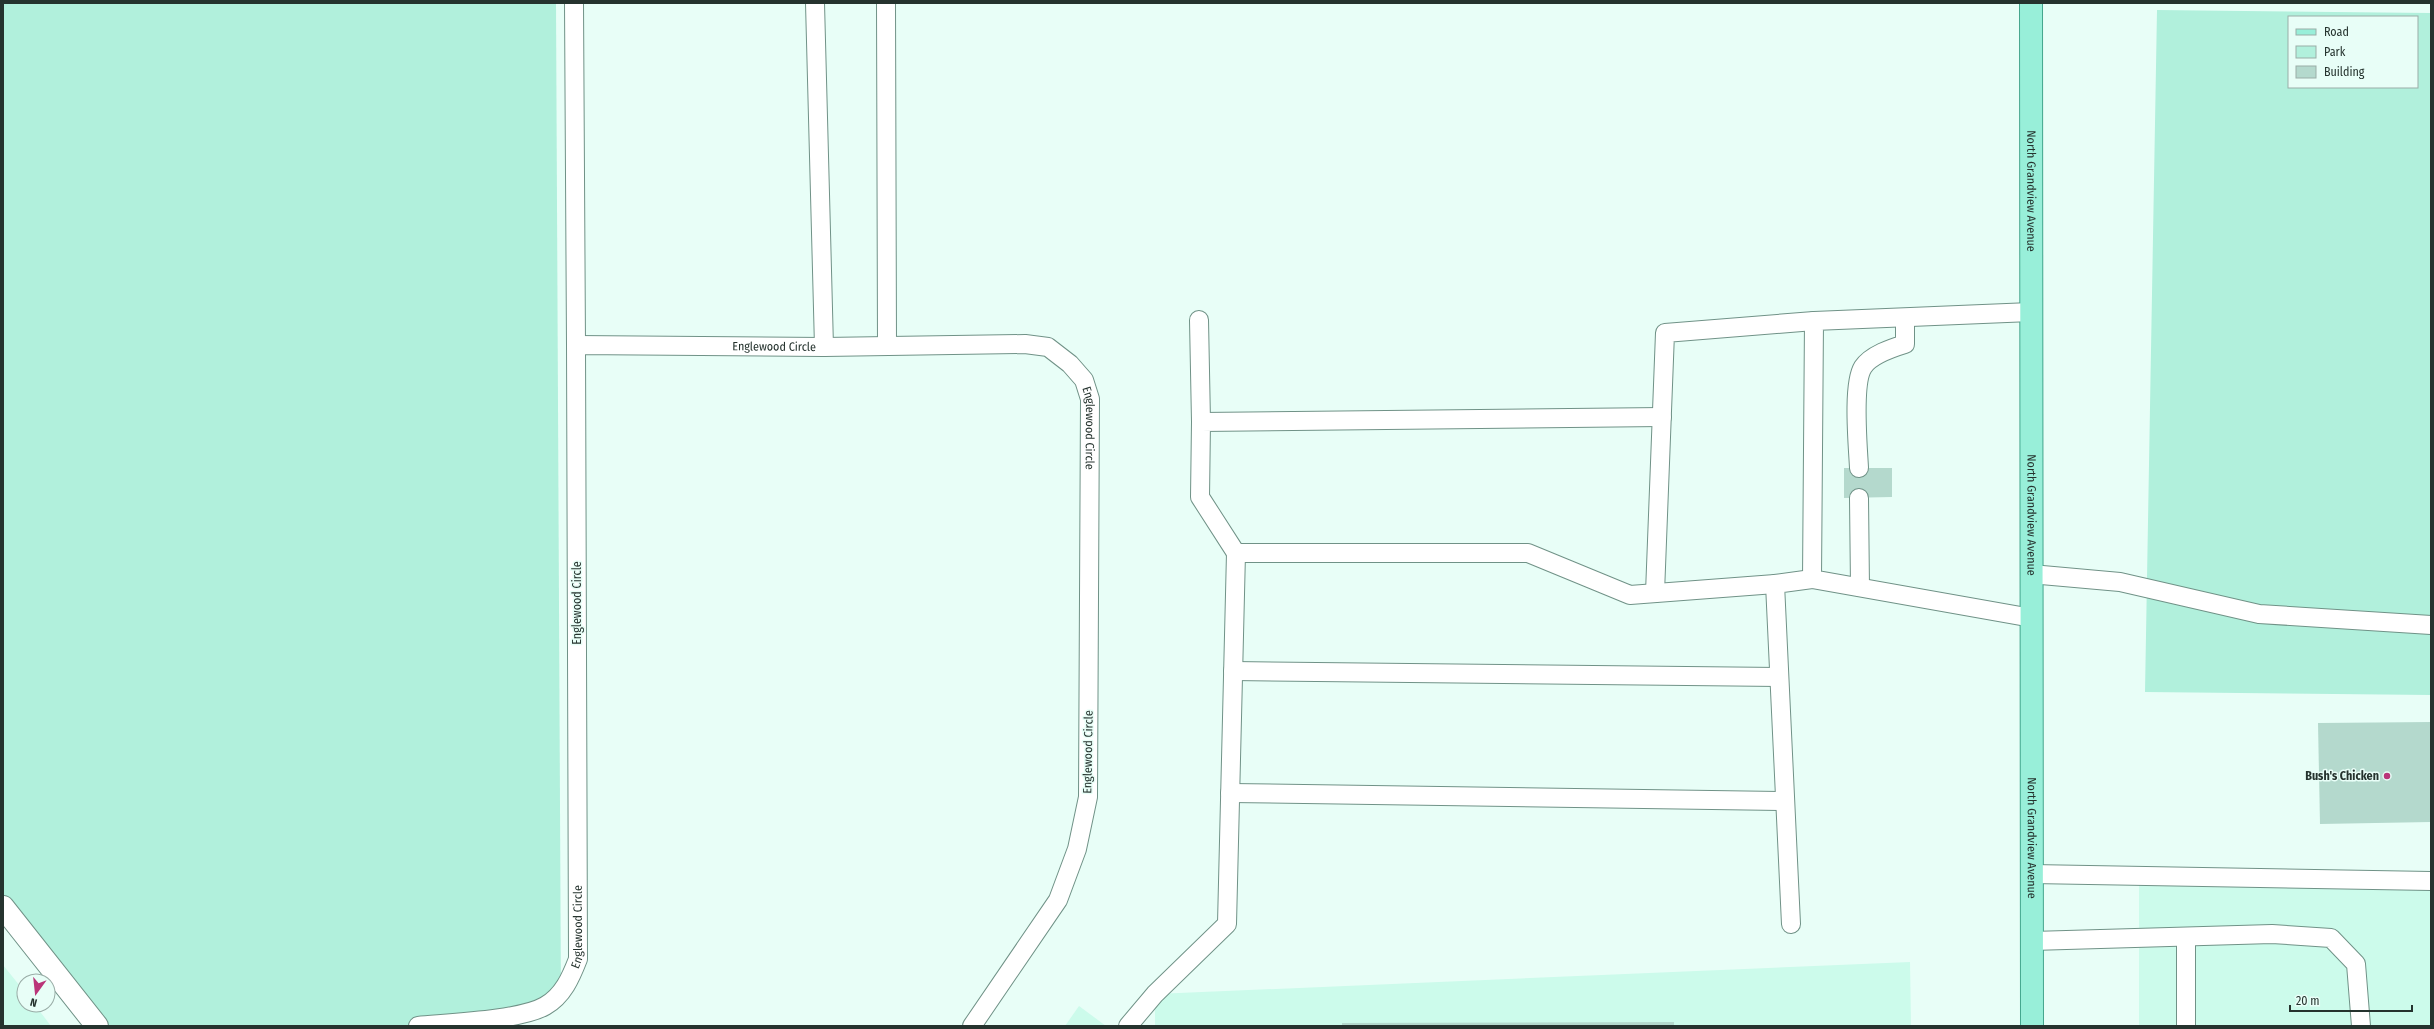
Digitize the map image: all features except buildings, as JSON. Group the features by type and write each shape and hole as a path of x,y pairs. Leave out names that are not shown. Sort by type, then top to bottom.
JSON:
{"main road":[{"name":"North Grandview Avenue","path":"2031,3 2032,1026"}],"street":[{"path":"3,907 97,1026"}],"lane":[{"path":"574,3 576,345"},
{"path":"815,3 824,347"},
{"path":"886,3 887,346"},
{"path":"1655,593 1665,333 1814,321 2031,312"},
{"path":"1859,468 1857,391 1863,368 1885,350 1905,344 1905,318"},
{"path":"1128,1026 1155,994 1227,924 1236,553 1200,497 1201,422 1199,320"},
{"path":"1812,579 1814,321"},
{"name":"Englewood Circle","path":"418,1026 528,1014 546,1006 561,993 572,977 578,959 576,345 824,347 1025,344 1048,347 1070,364 1084,380 1090,399 1088,797 1077,848 1058,900 972,1026"},
{"path":"1201,422 1662,417"},
{"path":"1859,498 1860,587"},
{"path":"1236,553 1528,553 1630,595 1775,584 1812,579 2032,618"},
{"path":"2031,574 2120,582 2259,614 2431,625"},
{"path":"1775,584 1791,924"},
{"path":"1233,671 1779,677"},
{"path":"1230,793 1785,800"},
{"path":"2032,874 2431,880"},
{"path":"2032,941 2272,934 2331,938 2356,964 2360,1026"},
{"path":"2186,937 2186,1026"}],"shaded area":[{"path":"2139,870 2431,871 2431,1026 2139,1026"},
{"path":"1910,962 1911,1026 1155,1026 1155,994"},
{"path":"3,965 16,981 16,1013 41,1013 51,1026 3,1026"},
{"path":"1079,1006 1106,1026 1065,1026"}],"green space":[{"path":"3,3 556,3 561,1007 401,1026 92,1026 56,981 56,973 50,973 3,914"},
{"path":"2157,10 2431,13 2431,695 2145,692"}],"place":[{"name":"Bush's Chicken","path":"2387,776"}]}
